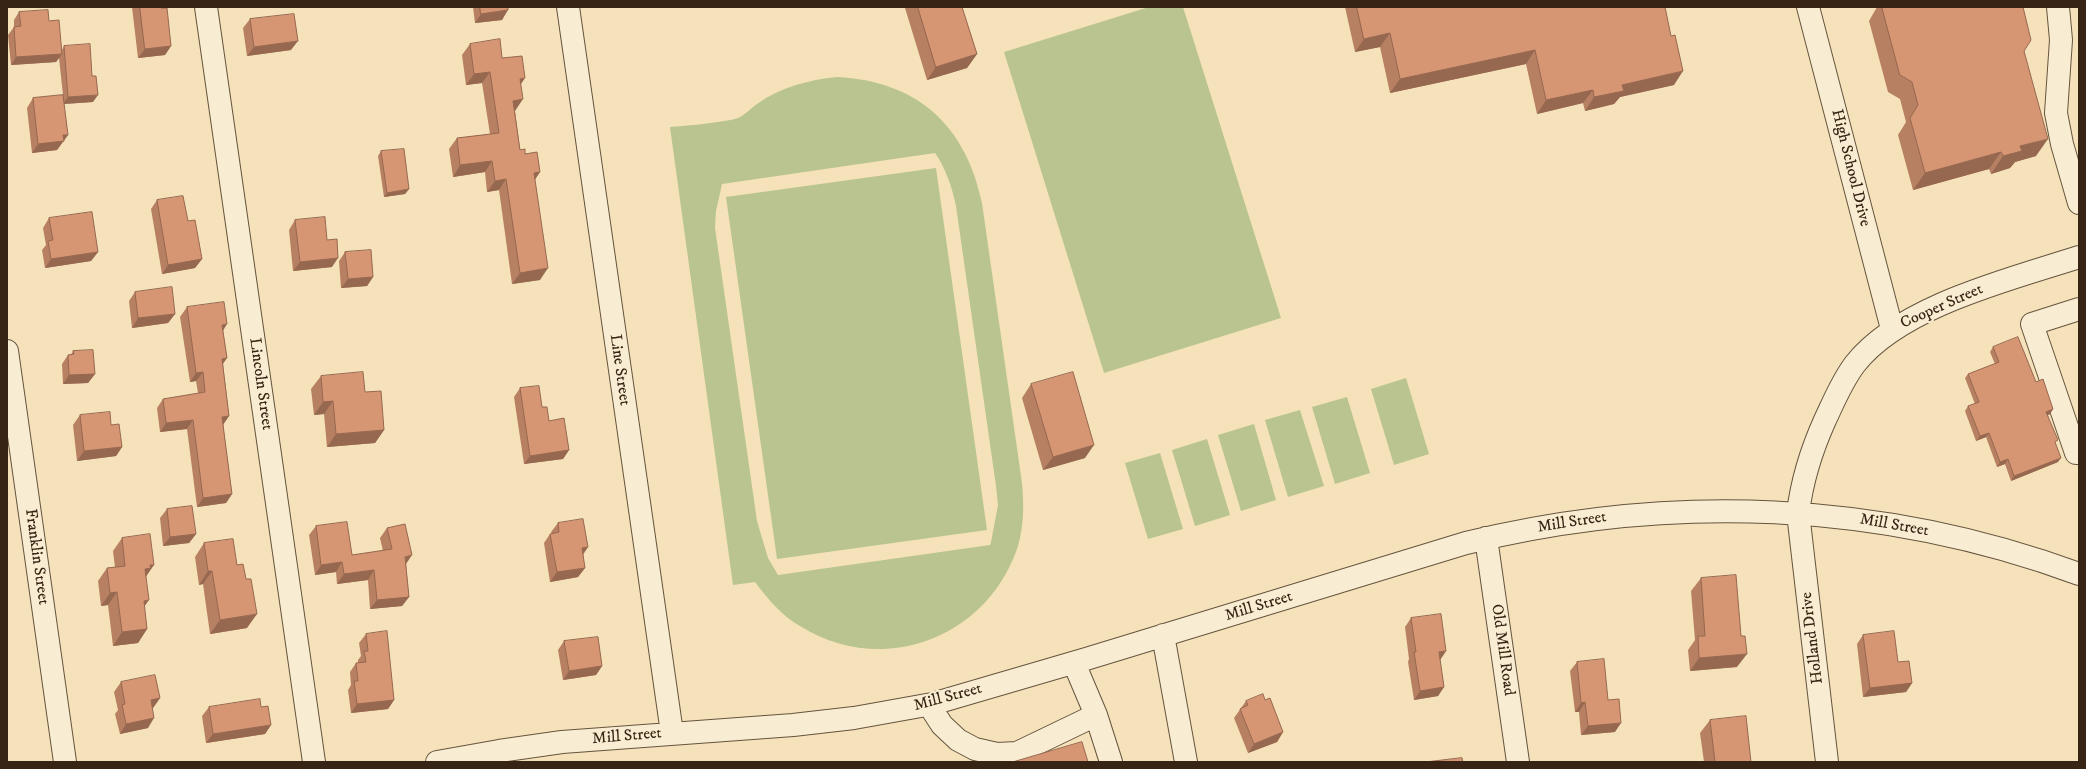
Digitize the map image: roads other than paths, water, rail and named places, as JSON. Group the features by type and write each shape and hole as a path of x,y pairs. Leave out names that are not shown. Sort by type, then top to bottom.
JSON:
{"street":[{"name":"Lincoln Street","path":"206,7 314,762"},
{"name":"Line Street","path":"568,7 672,734"},
{"name":"High School Drive","path":"1808,7 1892,330"},
{"path":"2058,7 2061,40 2056,113 2062,144 2079,203"},
{"name":"Cooper Street","path":"1798,513 1804,475 1811,451 1840,388 1863,355 1892,330 1920,314 1974,292 2079,257"},
{"path":"2079,309 2032,324 2076,453 2079,454"},
{"name":"Franklin Street","path":"7,351 65,762"},
{"name":"Mill Street","path":"437,762 499,750 562,742 793,725 854,718 928,705 1074,663 1486,538 1600,518 1660,512 1730,510 1798,513 1862,520 1940,534 1994,547 2079,574"},
{"name":"Holland Drive","path":"1798,513 1827,762"},
{"name":"Old Mill Road","path":"1486,538 1518,762"},
{"path":"1163,635 1186,762"},
{"path":"1074,663 1096,715 1112,762"},
{"path":"928,705 942,725 958,740 975,749 997,754 1017,753 1096,715"}]}
